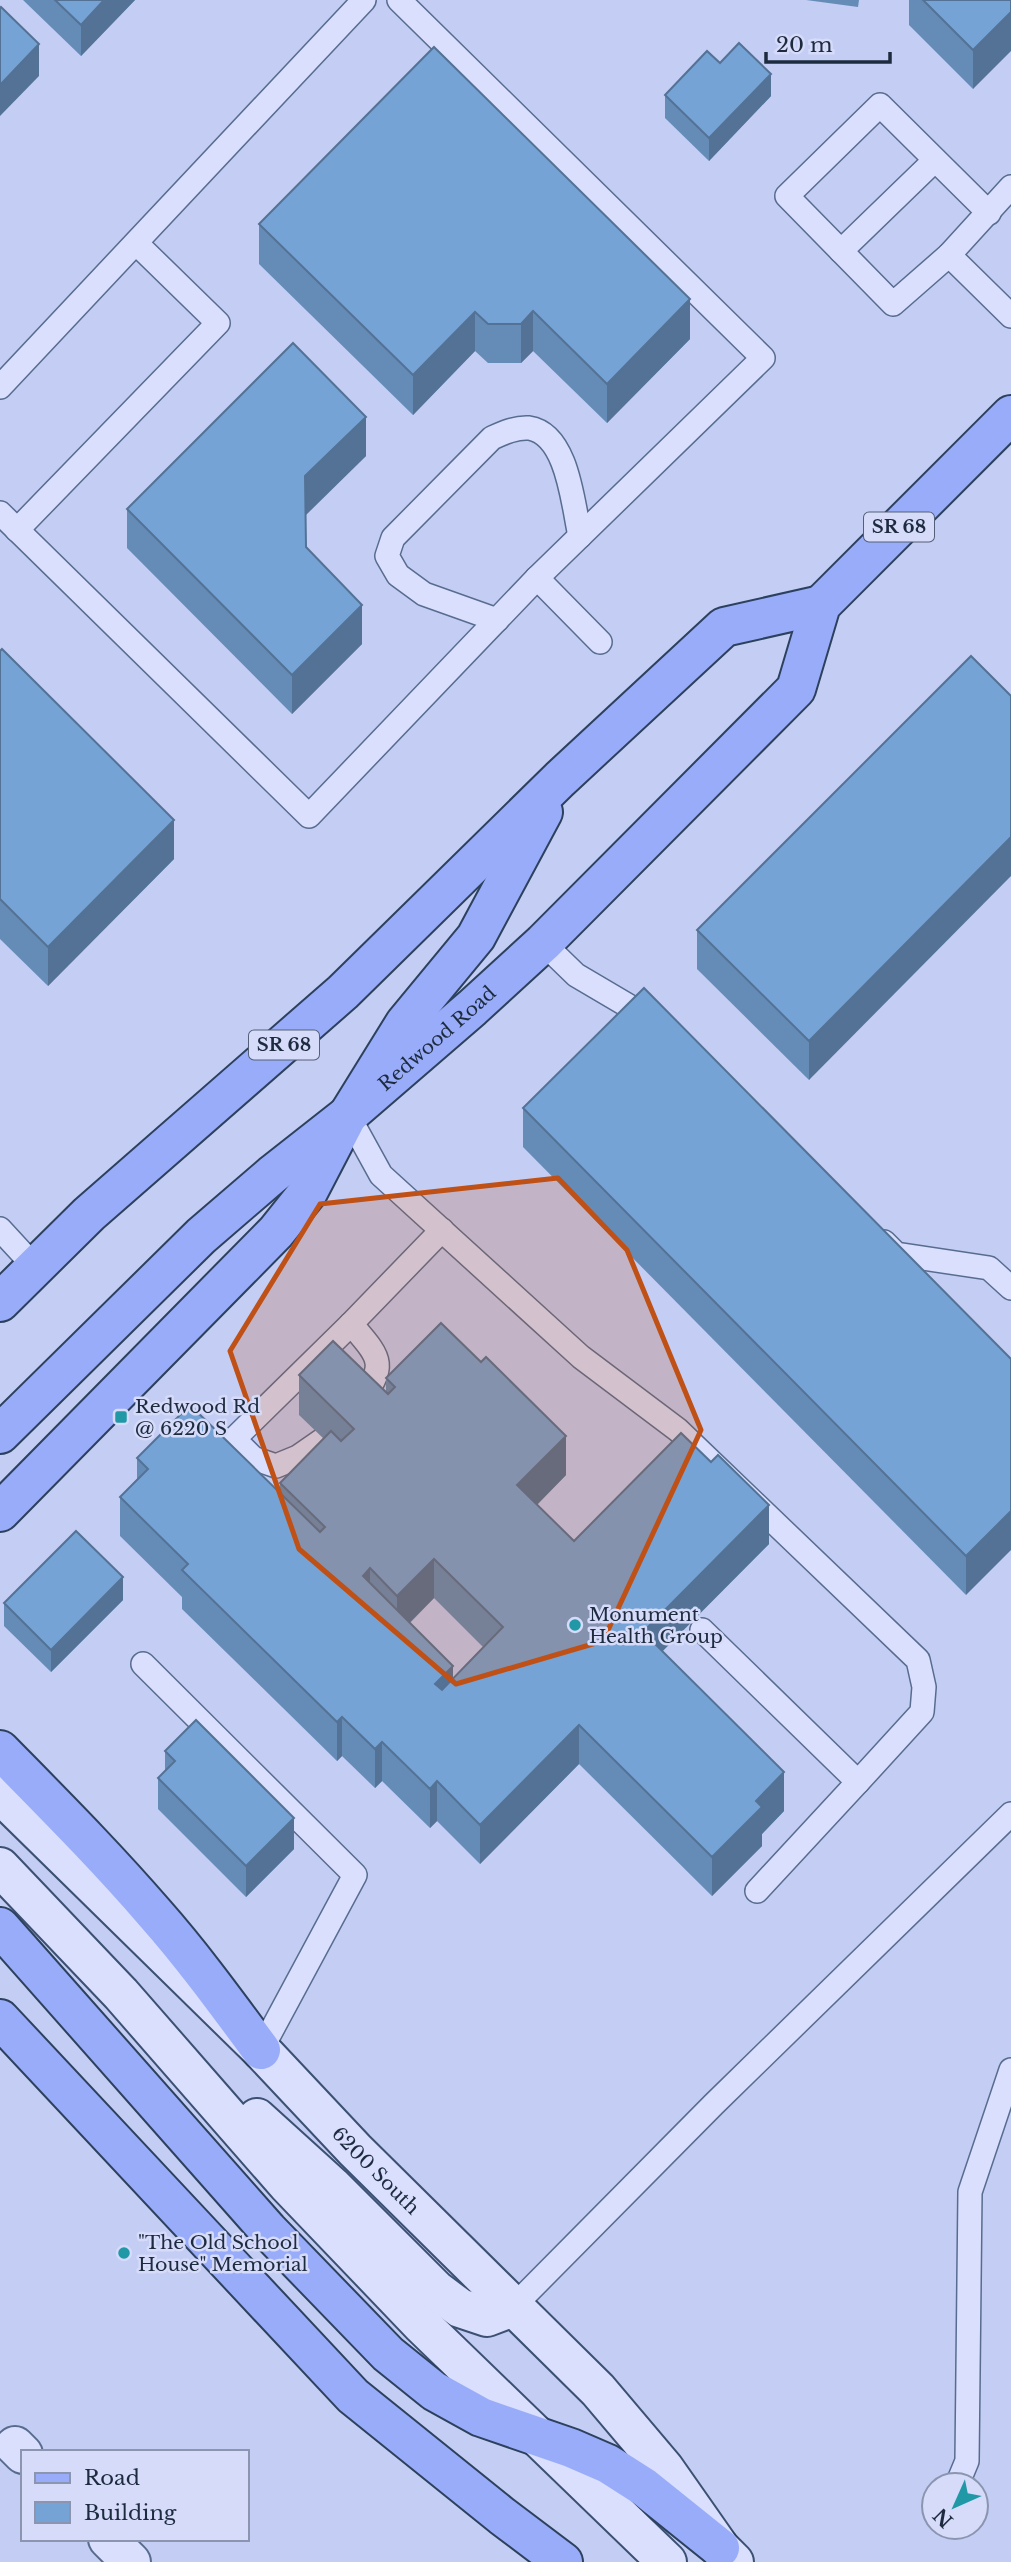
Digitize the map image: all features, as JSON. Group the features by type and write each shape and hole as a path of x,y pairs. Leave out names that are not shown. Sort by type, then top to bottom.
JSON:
{"main road":[{"name":"Redwood Road","path":"0,1434 201,1236 273,1174 348,1115 543,943 796,689 821,605 1011,415"},
{"name":"SR 68","path":"0,1302 89,1214 343,992 560,779 724,627 821,605"},
{"path":"0,1512 276,1232 307,1192 348,1115 405,1023 476,936 560,779"},
{"path":"0,1750 88,1839 157,1916 203,1971 261,2050"},
{"name":"6200 South","path":"0,1794 261,2050 355,2150 597,2390 664,2468 727,2555"},
{"path":"0,1867 121,1994 287,2184 422,2325 667,2562"},
{"path":"0,1927 268,2230 388,2354 434,2391 481,2417 571,2448 619,2470 644,2487 727,2555"},
{"path":"121,1994 332,2186 436,2290 460,2308 487,2317 513,2306"},
{"path":"0,2019 353,2396 563,2562"},
{"path":"110,2541 131,2562"}],"lane":[{"path":"0,387 364,0"},
{"path":"0,513 309,816 537,578 763,358 399,0"},
{"path":"989,214 880,104 787,196 893,304 949,255 989,214 1011,187"},
{"path":"841,251 935,160"},
{"path":"18,530 218,323 136,243"},
{"path":"949,255 1011,316"},
{"path":"497,620 424,594 398,575 387,556 393,538 492,438 509,430 529,428 548,438 563,458 580,536"},
{"path":"537,578 600,642"},
{"path":"543,943 576,975 671,1030"},
{"path":"348,1115 381,1175 581,1357 678,1430 918,1660 924,1686 922,1712 757,1891"},
{"path":"868,1226 896,1254 989,1268 1011,1288"},
{"path":"0,1230 35,1267"},
{"path":"324,1439 298,1458 276,1466 253,1458 234,1439 442,1230"},
{"path":"351,1324 376,1353 377,1368 373,1383 358,1404"},
{"path":"702,1630 858,1782"},
{"path":"143,1664 355,1875 261,2050"},
{"path":"513,2306 714,2104 1011,1814"},
{"path":"963,2471 967,2461 970,2192 1011,2070"}],"highlighted area":[{"path":"558,1178 627,1250 701,1430 603,1641 456,1684 299,1549 230,1351 320,1204"}],"building":[{"path":"55,0 104,0 81,25"},
{"path":"923,0 1011,0 1011,12 973,50"},
{"path":"0,8 39,44 0,85"},
{"path":"739,43 771,74 709,138 665,95 707,51 720,63"},
{"path":"434,47 690,299 607,384 533,311 521,324 488,324 475,312 413,375 259,224"},
{"path":"293,343 366,417 305,476 306,547 362,605 292,675 127,509"},
{"path":"2,649 174,820 48,947 0,899"},
{"path":"971,656 1011,696 1011,837 809,1041 697,930"},
{"path":"644,988 1011,1359 1011,1511 966,1556 523,1108"},
{"name":"Monument Health Group","path":"441,1323 481,1362 486,1357 566,1436 517,1485 574,1541 681,1433 711,1462 718,1455 769,1505 643,1632 784,1772 756,1801 762,1807 712,1857 579,1725 480,1825 437,1781 430,1789 382,1742 375,1749 342,1717 337,1722 182,1570 188,1564 120,1497 148,1469 137,1458 190,1405 320,1532 325,1527 280,1483 331,1431 341,1441 354,1429 299,1375 333,1341 388,1394 395,1387 386,1378","holes":["434,1559 503,1627 442,1690 435,1684 453,1666 363,1576 370,1568 397,1596"]},
{"path":"76,1531 123,1577 51,1650 4,1603"},
{"path":"196,1720 294,1818 246,1866 158,1778 175,1761 165,1751"}],"place":[{"name":"Redwood Rd @ 6220 S","path":"121,1417"},
{"name":"Monument Health Group","path":"575,1625"},
{"name":"\"The Old School House\" Memorial","path":"124,2253"}]}
